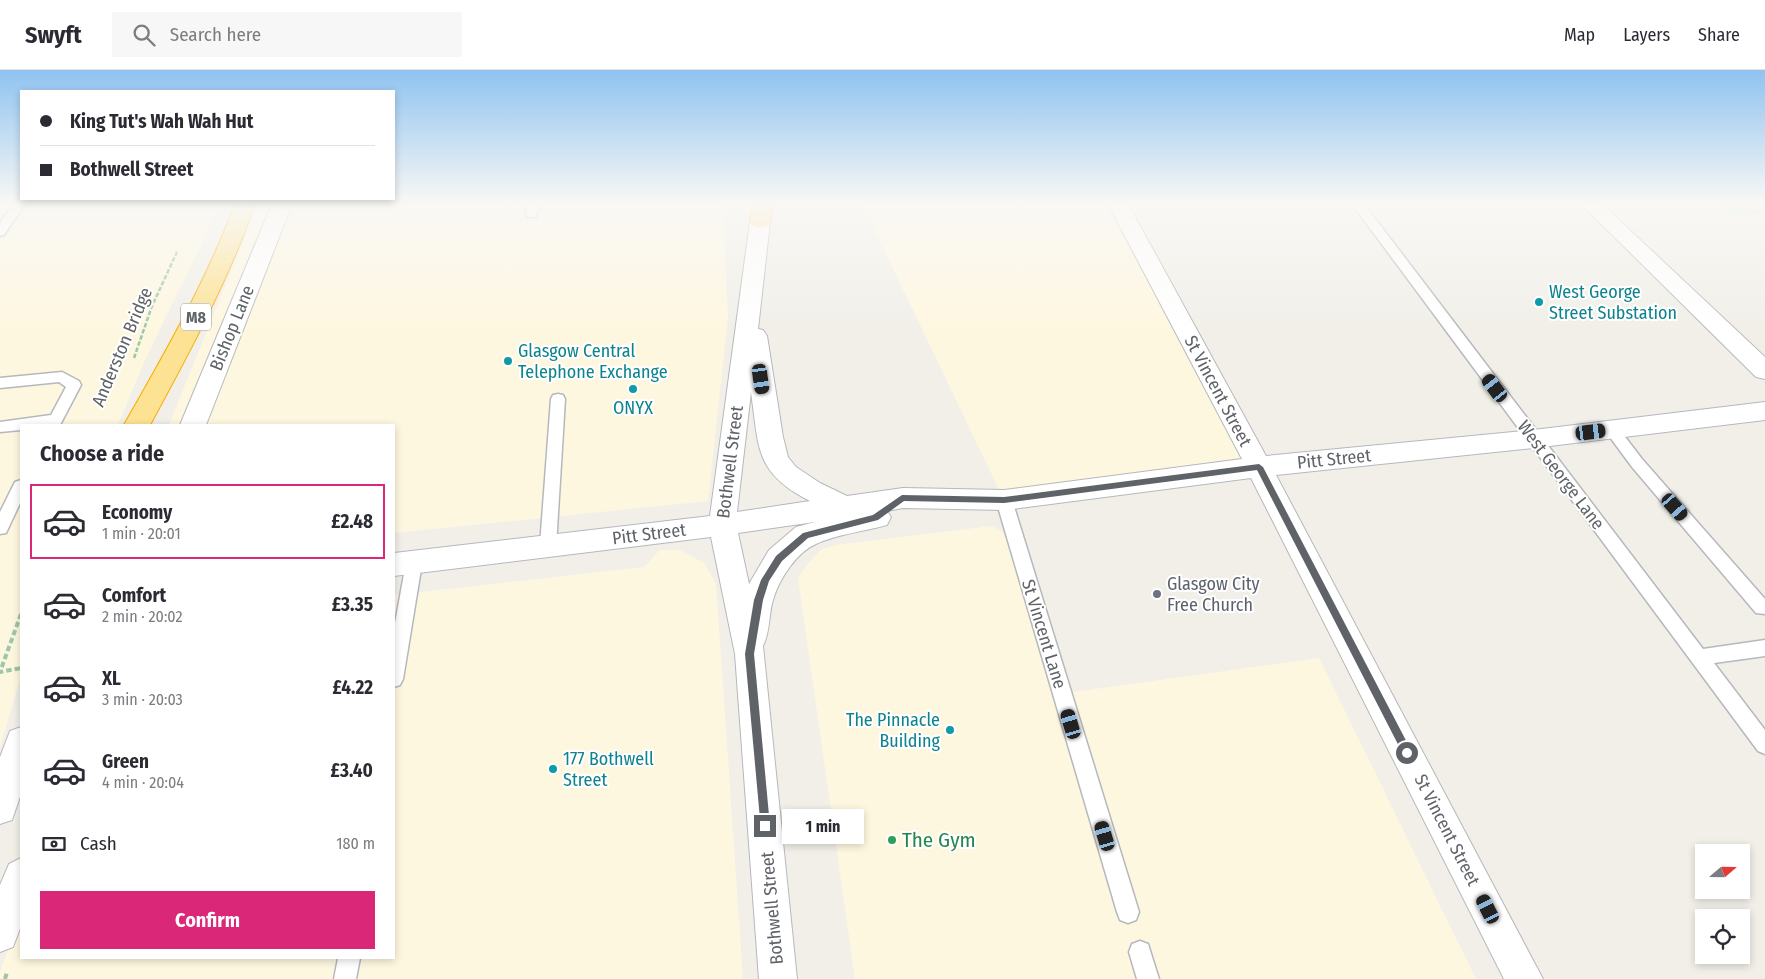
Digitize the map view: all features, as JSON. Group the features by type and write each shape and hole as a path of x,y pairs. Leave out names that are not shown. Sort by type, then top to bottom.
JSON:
{"highway":[{"name":"M8","path":"137,424 196,318 228,246"}],"street":[{"name":"Bishop Lane","path":"193,424 265,246"},
{"name":"Bothwell Street","path":"757,246 722,525 750,654 778,979"},
{"name":"St Vincent Street","path":"1141,246 1259,467 1524,979"},
{"path":"1635,246 1765,371"},
{"name":"Bothwell Street","path":"750,302 770,437 776,461 787,474 811,490 845,506"},
{"name":"Pitt Street","path":"404,564 722,525 902,498 1004,500 1259,467 1765,411"},
{"path":"750,654 758,600 765,580 779,558 806,535 876,517 902,498"},
{"path":"0,808 20,745"},
{"path":"0,934 20,879"}],"lane":[{"name":"West George Lane","path":"1390,246 1765,745"},
{"path":"0,383 62,377 74,385 54,422 32,424"},
{"path":"548,546 558,399"},
{"path":"0,427 20,425"},
{"path":"1611,429 1637,464 1762,608"},
{"path":"0,528 20,488"},
{"name":"St Vincent Lane","path":"1004,500 1128,912"},
{"path":"395,668 404,564"},
{"path":"1699,658 1765,648"},
{"path":"1140,952 1148,979"},
{"path":"345,979 349,959"}],"path":[{"name":"Anderston Bridge","path":"134,360 152,306 177,252"},
{"path":"20,617 0,672 20,668"}],"shaded area":[{"path":"0,246 200,246 145,360 118,424 20,424 20,679 0,747"},
{"path":"241,246 725,246 728,317 708,501 395,533 395,424 169,424"},
{"path":"882,246 1141,246 1259,467 1004,500"},
{"path":"992,526 1003,532 1008,545 1052,695 1319,658 1476,979 855,979 798,578 822,549 836,545"},
{"name":"177 Bothwell Street","path":"660,550 680,550 704,563 716,584 743,979 0,979 0,972 20,917 20,959 395,959 395,595 644,567"}],"place":[{"name":"West George Street Substation","path":"1539,302"},
{"name":"Glasgow Central Telephone Exchange","path":"508,361"},
{"name":"ONYX","path":"633,389"},
{"name":"Glasgow City Free Church","path":"1157,594"},
{"name":"The Pinnacle Building","path":"950,730"},
{"name":"177 Bothwell Street","path":"553,769"},
{"name":"The Gym","path":"892,840"}],"route":[{"path":"765,826 750,654 758,600 765,580 779,558 806,535 876,517 902,498 1004,500 1259,467 1407,753"}]}
